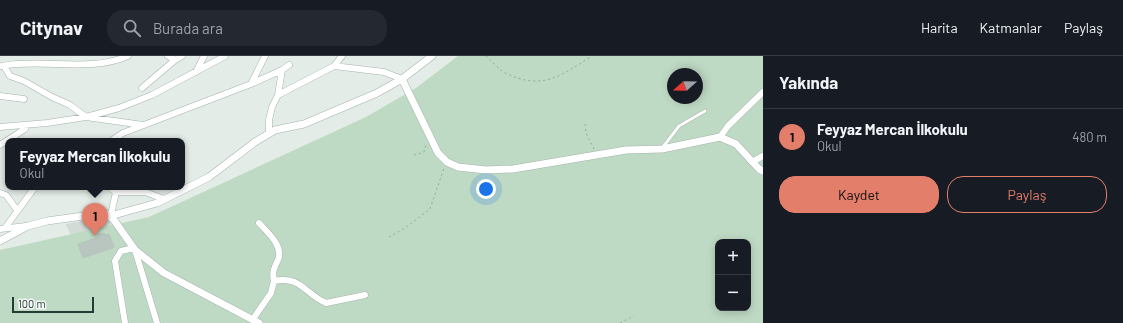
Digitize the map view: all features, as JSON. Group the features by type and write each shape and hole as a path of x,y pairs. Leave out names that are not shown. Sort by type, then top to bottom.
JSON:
{"street":[{"path":"2,66 26,63 69,64 116,61 128,56"},
{"path":"168,56 175,60"},
{"path":"142,88 175,60 182,56"},
{"path":"196,72 204,56"},
{"path":"0,127 86,117 119,108 152,96 225,56"},
{"path":"251,84 265,56"},
{"path":"278,95 334,66 342,56"},
{"path":"185,189 209,177 255,142 275,130 304,124 377,93 402,79 432,56"},
{"path":"116,138 123,133 251,84 282,70 289,65"},
{"path":"2,66 10,76 24,81 52,97 70,105 86,117 144,126"},
{"path":"334,66 384,72 402,79 438,153 447,162 458,168 486,170 513,169 626,150 662,149 720,137 736,144 752,162 763,171"},
{"path":"269,134 269,120 272,107 278,95 282,70"},
{"path":"720,137 728,126 763,92"},
{"path":"0,96 24,99"},
{"path":"11,138 25,129 26,125"},
{"path":"752,162 763,156"},
{"path":"2,229 33,190"},
{"path":"113,190 116,192 145,192 164,199"},
{"path":"0,241 28,226 47,220 99,213 110,216 164,199 182,190"},
{"path":"110,216 116,192"},
{"path":"0,194 6,195 17,210"},
{"path":"110,216 134,249 164,273 256,321 271,293 274,281 273,269 278,259 279,249 259,223"},
{"path":"2,229 28,226"},
{"path":"125,323 115,261 121,251 134,249"},
{"path":"134,249 157,323"},
{"path":"274,281 289,279 296,282 326,303 365,295"}],"lane":[{"path":"662,149 679,126 704,111"}],"path":[{"path":"486,56 504,72 540,82 559,76 592,56"},
{"path":"586,124 586,133 594,148 594,156"},
{"path":"414,155 424,151 428,134"},
{"path":"389,237 404,228 430,208 447,162"},
{"path":"620,323 634,316"}],"shaded area":[{"path":"103,217 110,222 126,248 81,262 66,224"}],"green space":[{"path":"458,56 763,56 763,323 0,323 0,250 149,217 366,117 416,88"}],"building":[{"path":"104,233 105,235 109,234 114,246 113,248 83,258 78,244 99,237 98,234"}],"place":[{"name":"Feyyaz Mercan İlkokulu","path":"95,236"}]}
